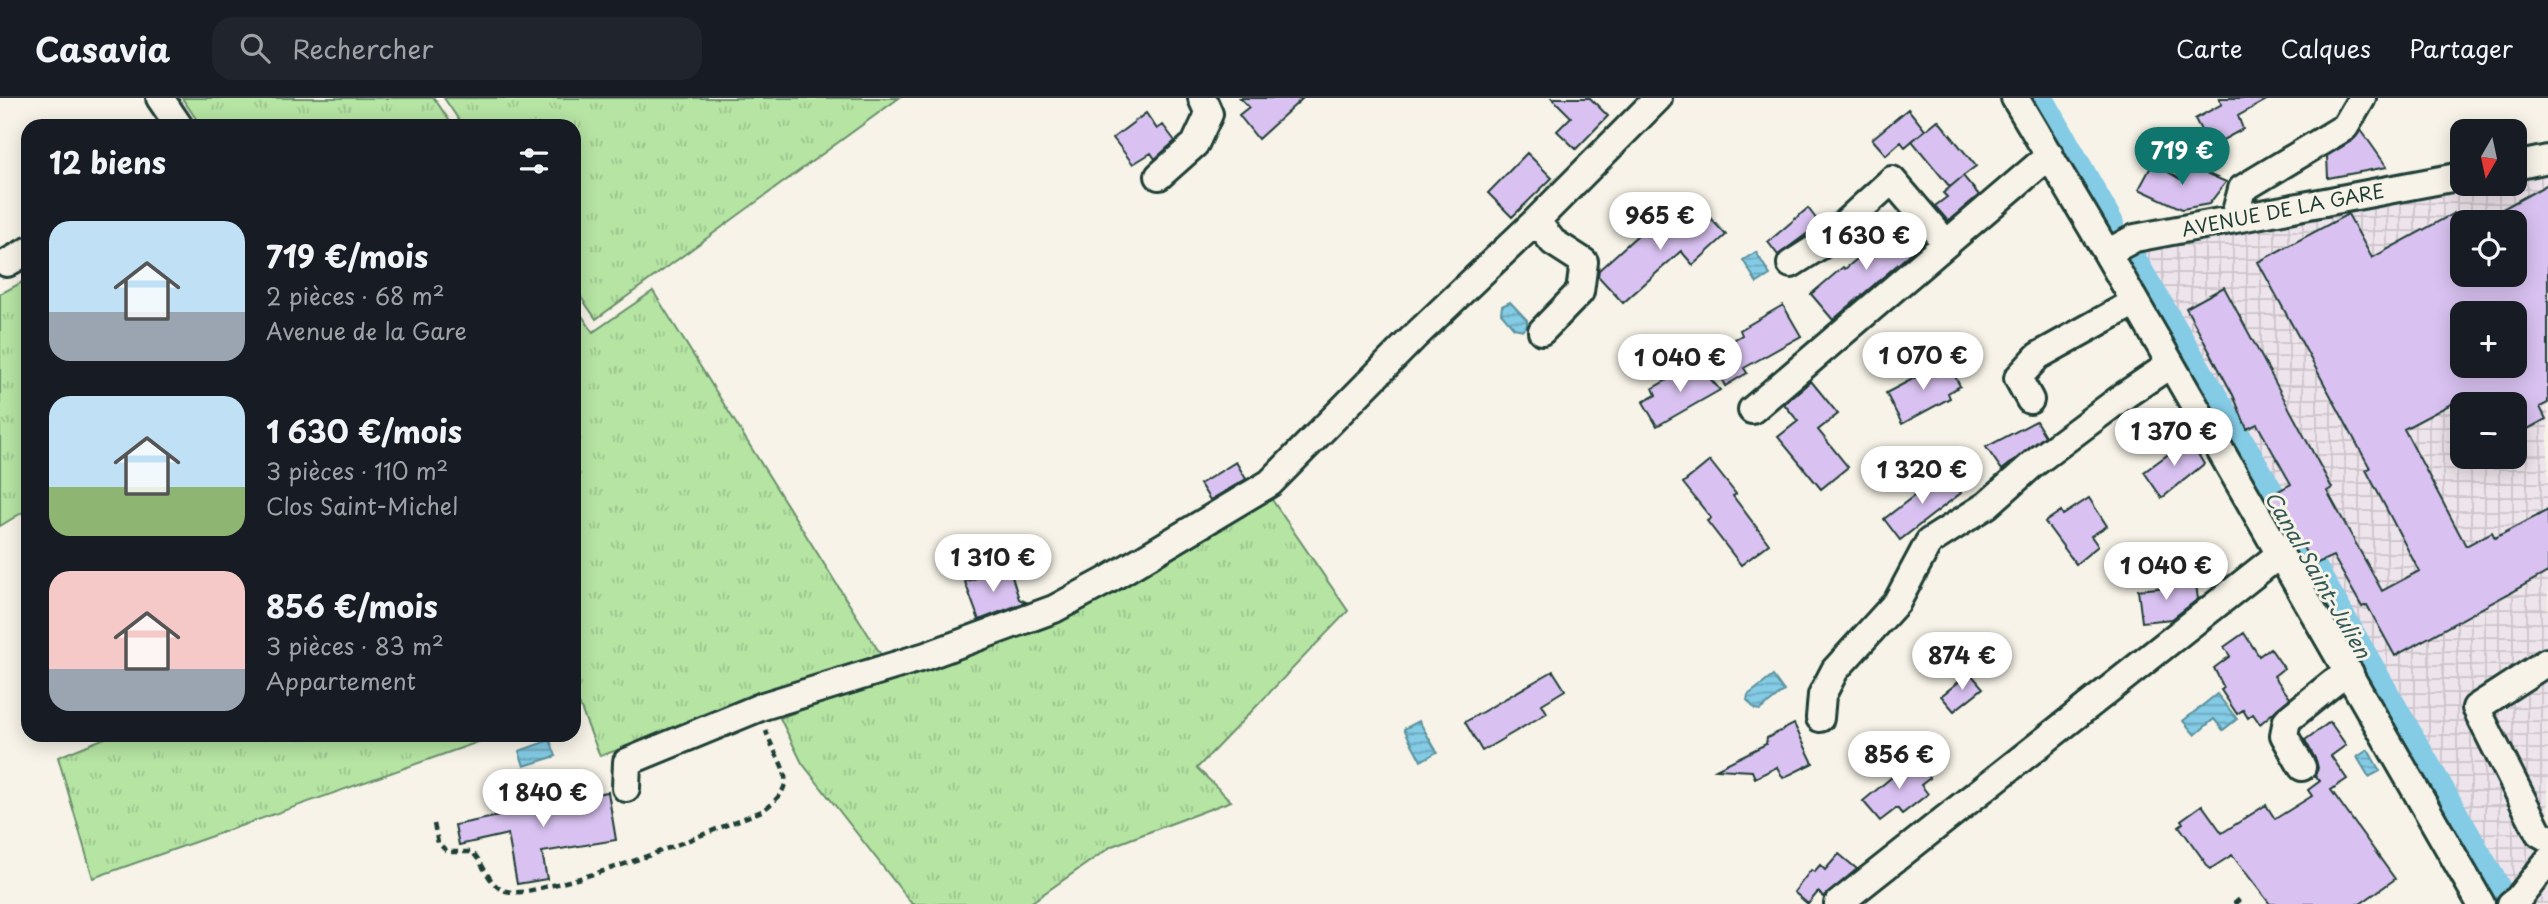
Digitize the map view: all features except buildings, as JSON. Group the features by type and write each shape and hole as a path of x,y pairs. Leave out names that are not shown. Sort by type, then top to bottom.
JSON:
{"street":[{"path":"160,98 174,119"},
{"path":"1159,176 1195,144 1209,114 1202,98"},
{"path":"626,788 627,762 763,706 926,656 1054,609 1270,483 1413,338 1536,221 1658,98"},
{"path":"2015,98 2350,673 2481,904"},
{"path":"2234,219 2242,189 2344,127 2362,98"},
{"path":"1752,410 2050,155"},
{"path":"2527,163 2548,159"},
{"name":"AVENUE DE LA GARE","path":"2107,253 2135,239 2450,178"},
{"path":"1790,264 1821,245 1892,180 1946,243"},
{"path":"1536,221 1553,242 1584,262 1580,292 1542,331"},
{"path":"2030,400 2018,378 2038,356 2135,302"},
{"path":"1820,718 1822,695 1835,670 1897,602 1929,542 1987,505 2033,464 2171,364"},
{"path":"1838,904 2280,554"},
{"path":"2547,662 2476,708 2539,833 2548,838"},
{"path":"2302,766 2284,735 2287,720 2334,682 2350,673"},
{"path":"2515,902 2548,862"}],"path":[{"path":"433,824 438,843 447,852 472,852 481,861 493,884 504,891 525,891 605,871 762,811 779,799 786,783 785,771 768,736 763,706"},
{"path":"2234,904 2240,899"}],"shaded area":[{"path":"2548,169 2548,904 2521,904 2139,248 2450,187 2450,196 2527,196 2527,173"}],"green space":[{"path":"182,98 434,98 448,119 196,119"},
{"path":"444,98 899,98 596,319 581,297 581,119 458,119"},
{"path":"21,283 21,513 0,526 0,294"},
{"path":"653,291 883,658 600,756 581,708 581,314 593,332"},
{"path":"1266,491 1348,611 1197,768 1231,801 1112,846 1029,904 912,904 802,763 780,718 1074,611"},
{"path":"95,742 478,742 93,878 58,757"}],"water":[{"path":"1756,252 1770,275 1757,283 1743,260"},
{"path":"1510,302 1527,320 1523,330 1514,328 1501,313 1502,306"},
{"path":"1773,676 1784,691 1760,710 1755,709 1747,700 1748,695"},
{"path":"2217,694 2237,719 2223,730 2214,719 2195,735 2183,721"},
{"path":"1419,721 1437,752 1421,761 1404,729"},
{"path":"551,742 556,756 524,766 519,751"},
{"path":"2368,750 2380,771 2369,777 2357,757"}],"waterway":[{"name":"Canal Saint-Julien","path":"2042,98 2112,223"},
{"name":"Canal Saint-Julien","path":"2132,255 2253,459 2503,895"}]}
